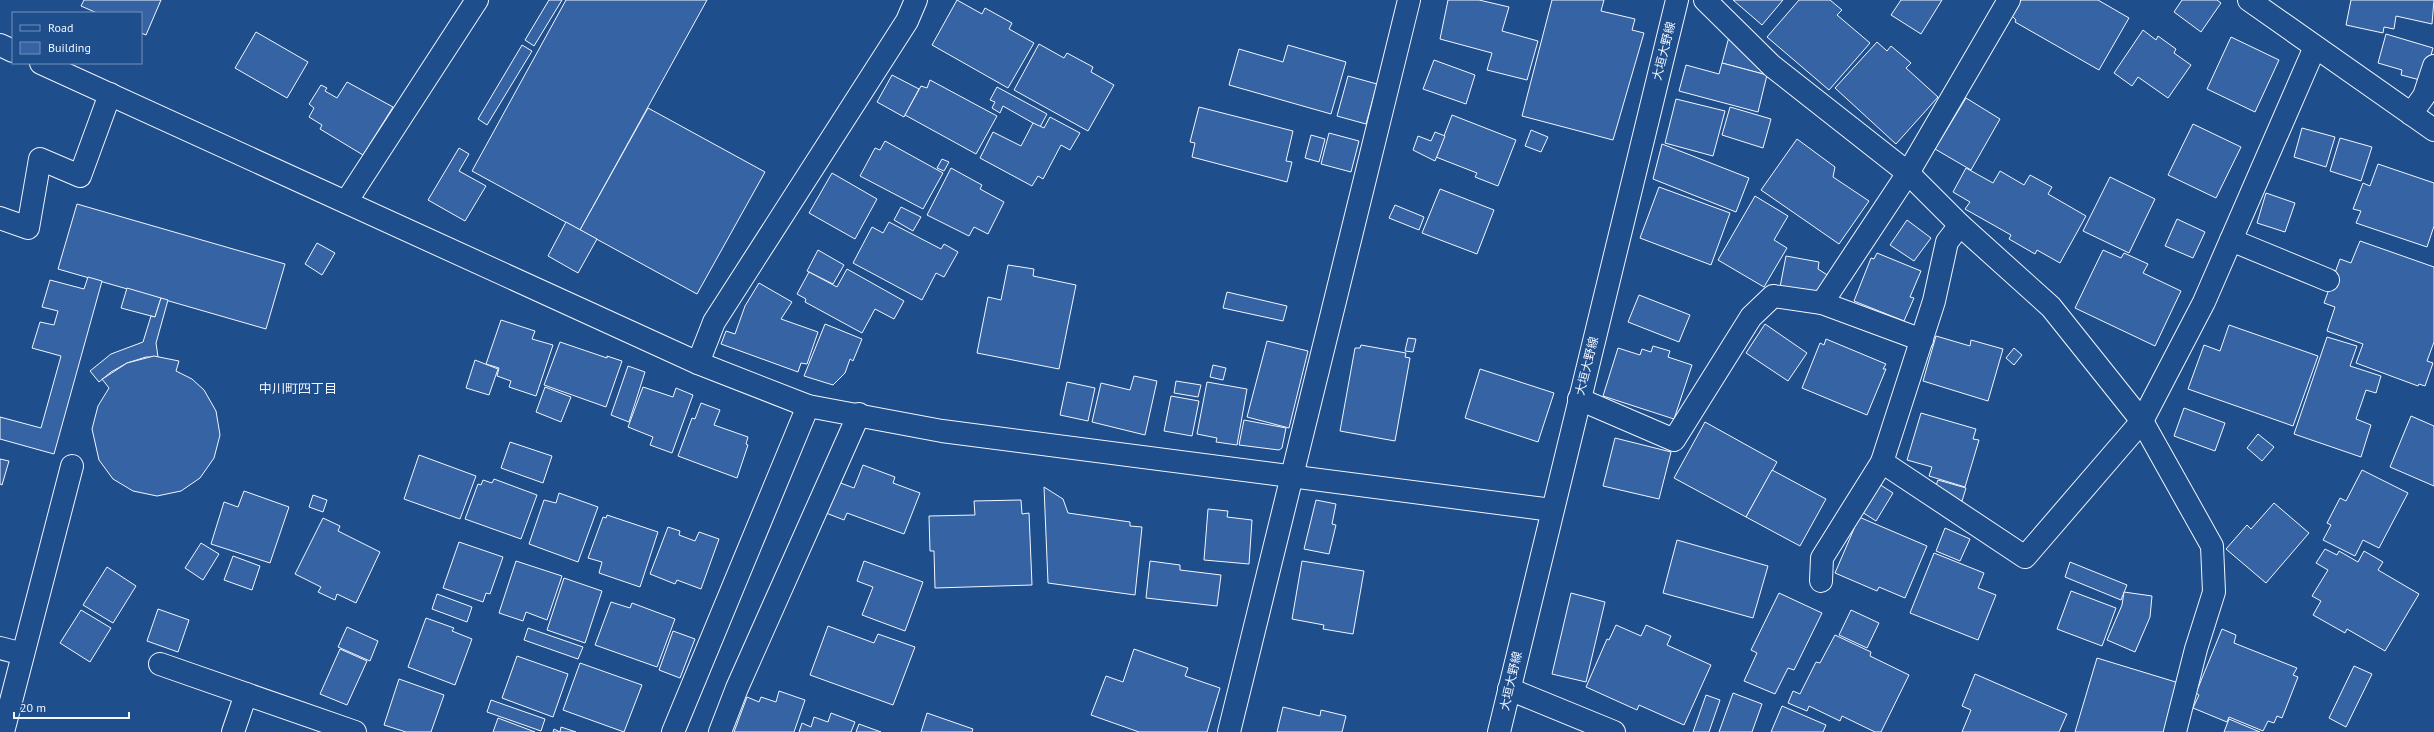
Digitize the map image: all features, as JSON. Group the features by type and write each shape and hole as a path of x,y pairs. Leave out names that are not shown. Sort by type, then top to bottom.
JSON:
{"street":[{"path":"346,202 477,0"},
{"path":"698,363 714,322 907,21 916,0"},
{"path":"1229,732 1409,0"},
{"name":"大垣大野線","path":"1499,732 1677,0"},
{"path":"1705,0 1772,66 1908,173 1960,225 2051,307 2142,421 2212,546 2214,592 2196,649 2175,732"},
{"path":"1822,303 1908,173 2009,0"},
{"path":"2249,0 2434,130"},
{"path":"0,45 12,50"},
{"path":"1882,462 2025,557 2142,421 2204,302 2315,47"},
{"path":"43,64 698,363 808,406 859,414 942,431 1291,478 1552,510"},
{"path":"2411,114 2424,96 2434,66"},
{"path":"0,218 28,228 40,159 80,176 110,94"},
{"path":"1821,581 1822,558 1882,462 1934,301 1947,242 1960,225"},
{"path":"2231,240 2328,280"},
{"path":"1579,399 1674,440 1751,317 1773,296 1822,303 1922,340"},
{"path":"673,732 808,406"},
{"path":"720,732 859,414"},
{"path":"3,732 72,466"},
{"path":"0,648 23,654"},
{"path":"160,664 355,732"},
{"path":"1509,689 1614,732"},
{"path":"233,732 246,694"}],"building":[{"path":"84,0 161,0 146,35 142,33 142,12 95,12 81,6"},
{"path":"549,0 562,0 534,46 525,40"},
{"path":"566,0 707,0 580,230 472,171"},
{"path":"957,0 982,14 985,8 1012,23 1009,29 1034,43 1008,88 932,45"},
{"path":"1448,0 1479,0 1509,7 1502,31 1538,41 1527,80 1487,70 1492,53 1440,39"},
{"path":"1552,0 1604,0 1601,11 1635,19 1632,30 1644,33 1613,140 1522,116"},
{"path":"1733,0 1783,0 1762,25"},
{"path":"1799,0 1830,0 1842,10 1837,15 1870,43 1829,90 1767,37"},
{"path":"1901,0 1942,0 1921,34 1891,15"},
{"path":"2021,0 2098,0 2129,18 2099,70 2015,22 2016,20 2012,16"},
{"path":"2182,0 2217,0 2221,3 2201,32 2174,12"},
{"path":"2351,0 2434,0 2432,24 2396,16 2394,29 2384,27 2383,33 2346,25"},
{"path":"2143,30 2156,40 2158,36 2176,49 2174,53 2191,65 2168,98 2138,77 2132,86 2114,73"},
{"path":"256,32 308,62 287,98 235,68"},
{"path":"1730,33 1767,75 1722,63"},
{"path":"2386,34 2433,48 2424,81 2401,75 2402,70 2378,63"},
{"path":"2231,37 2279,60 2255,112 2207,89"},
{"path":"1877,42 1887,51 1891,46 1911,63 1906,68 1938,97 1896,144 1835,88"},
{"path":"1039,44 1064,58 1067,53 1093,67 1091,72 1114,85 1088,131 1014,90"},
{"path":"522,45 532,51 487,125 478,119"},
{"path":"1288,45 1346,62 1331,114 1229,85 1239,49 1283,62"},
{"path":"1434,60 1475,75 1466,104 1423,89"},
{"path":"1722,63 1767,75 1758,112 1679,91 1686,65 1719,74"},
{"path":"892,75 919,89 904,117 877,102"},
{"path":"1348,76 1377,84 1366,124 1337,116"},
{"path":"930,80 997,116 976,154 905,115 921,86 927,88"},
{"path":"347,82 393,107 363,155 320,129 322,125 309,117 314,108 309,104 321,85 327,88 325,91 337,98"},
{"path":"997,87 1047,114 1040,127 1003,106 1000,113 992,108 995,102 990,100"},
{"path":"1966,98 2000,119 1971,170 1935,149"},
{"path":"1676,99 1725,111 1713,156 1665,143"},
{"path":"1199,107 1293,131 1286,161 1292,162 1287,182 1192,157 1195,143 1190,142"},
{"path":"1730,107 1771,119 1763,148 1722,135"},
{"path":"648,108 765,172 697,294 580,230"},
{"path":"1452,115 1516,140 1498,186 1475,177 1477,173 1436,157"},
{"path":"1050,117 1080,133 1070,150 1061,145 1043,179 1038,176 1032,186 980,158 993,132 1021,146 1033,123 1044,128"},
{"path":"2193,124 2241,147 2216,198 2168,175"},
{"path":"2302,128 2335,137 2326,167 2294,157"},
{"path":"1531,130 1548,137 1541,152 1525,146"},
{"path":"1435,132 1445,136 1435,161 1413,150 1418,136 1431,141"},
{"path":"1329,133 1359,141 1351,172 1321,164"},
{"path":"1311,135 1325,139 1319,162 1305,158"},
{"path":"2340,138 2372,147 2361,181 2330,171"},
{"path":"1797,139 1835,167 1833,177 1869,201 1839,244 1761,190"},
{"path":"885,141 943,173 923,209 860,176 875,148 880,150"},
{"path":"1662,144 1749,178 1736,212 1653,179"},
{"path":"459,148 469,154 459,171 486,186 465,221 428,200"},
{"path":"942,159 949,162 944,171 937,168"},
{"path":"2378,164 2434,183 2434,226 2427,247 2356,223 2361,211 2353,209 2363,183 2370,186"},
{"path":"951,168 982,185 980,189 1004,202 988,234 974,227 969,236 927,215"},
{"path":"1966,168 1993,183 2000,171 2024,185 2030,175 2052,187 2048,194 2086,216 2060,263 2037,250 2035,254 2009,239 2011,235 1965,209 1970,202 1953,192"},
{"path":"832,173 877,199 855,239 809,213"},
{"path":"2110,177 2155,199 2129,253 2083,231"},
{"path":"1659,187 1730,213 1711,265 1640,238"},
{"path":"1440,189 1494,210 1477,254 1422,233"},
{"path":"2266,193 2295,203 2285,232 2257,223"},
{"path":"1755,196 1788,216 1774,240 1787,248 1764,287 1718,260"},
{"path":"77,204 285,264 266,329 58,269"},
{"path":"1395,205 1424,217 1419,230 1389,218"},
{"path":"901,207 921,217 913,231 894,220"},
{"path":"2177,219 2205,232 2193,258 2165,246"},
{"path":"1907,220 1931,238 1914,261 1890,245"},
{"path":"566,222 597,239 578,273 548,256"},
{"path":"889,222 941,249 944,244 958,252 944,277 936,273 922,300 853,263 872,227 883,233"},
{"path":"2360,241 2434,267 2434,342 2427,361 2433,363 2425,386 2419,384 2418,386 2356,363 2363,344 2327,331 2335,307 2324,303 2340,259 2351,263"},
{"path":"317,243 335,253 322,275 305,264"},
{"path":"818,250 844,265 833,284 807,271"},
{"path":"2103,250 2121,258 2124,253 2148,264 2143,273 2181,291 2155,346 2075,308"},
{"path":"1877,253 1921,271 1910,297 1914,298 1904,321 1854,301 1871,258 1874,259"},
{"path":"1786,256 1819,262 1818,269 1829,276 1817,294 1780,287"},
{"path":"1008,265 1034,269 1033,276 1076,285 1059,369 977,353 988,297 1001,300"},
{"path":"847,269 904,301 894,319 875,309 862,333 805,302 806,299 797,294 809,272 837,287"},
{"path":"88,277 102,281 54,454 0,439 0,417 41,428 61,356 32,348 40,322 54,325 58,311 42,307 50,280 84,289"},
{"path":"759,283 792,302 781,319 818,332 807,364 801,363 798,372 721,344 726,331 735,334 745,306"},
{"path":"127,288 161,298 155,317 121,308"},
{"path":"1227,292 1287,306 1283,321 1223,308"},
{"path":"1639,295 1690,315 1679,342 1628,322"},
{"path":"161,298 168,300 156,343 158,357 146,357 127,363 111,372 99,382 90,371 111,354 143,342 151,316 155,317"},
{"path":"501,320 535,331 532,339 553,345 536,396 509,387 511,381 497,376 499,368 486,364"},
{"path":"825,324 862,339 853,361 850,359 845,373 833,385 804,376"},
{"path":"1765,324 1807,353 1788,381 1746,353"},
{"path":"2229,325 2318,356 2293,426 2188,389 2204,345 2220,351"},
{"path":"1936,336 1970,346 1971,340 2003,349 1988,401 1923,381"},
{"path":"2327,337 2357,346 2350,366 2381,376 2376,393 2366,390 2356,419 2371,425 2361,457 2294,434"},
{"path":"1408,338 1416,339 1413,352 1405,351"},
{"path":"1826,339 1886,364 1883,369 1886,369 1867,415 1802,388 1820,343 1824,345"},
{"path":"1267,341 1308,351 1289,428 1247,417"},
{"path":"560,342 607,358 607,356 622,361 606,407 544,385"},
{"path":"1361,345 1406,353 1405,357 1410,358 1395,441 1340,431 1355,348 1360,348"},
{"path":"1653,346 1670,351 1668,357 1692,365 1674,419 1603,396 1618,348 1640,355 1642,349 1651,352"},
{"path":"2014,348 2022,355 2014,365 2006,358"},
{"path":"154,356 179,361 176,371 192,379 204,390 216,411 220,435 214,458 200,478 181,491 157,496 133,491 113,479 99,460 92,429 98,406 109,388 102,379 127,363"},
{"path":"475,360 498,369 489,395 466,388"},
{"path":"1213,365 1226,368 1223,380 1210,377"},
{"path":"628,366 645,372 629,422 611,415"},
{"path":"1480,369 1554,393 1538,442 1465,418"},
{"path":"1134,376 1157,381 1145,435 1092,422 1101,383 1130,390"},
{"path":"1176,381 1201,385 1198,397 1174,393"},
{"path":"1067,382 1095,388 1088,421 1060,415"},
{"path":"1207,382 1247,389 1237,445 1216,442 1217,438 1197,434"},
{"path":"545,387 571,397 561,422 536,412"},
{"path":"643,387 673,397 676,388 693,395 672,453 650,445 653,437 628,427"},
{"path":"1171,396 1199,401 1192,436 1164,431"},
{"path":"701,403 720,410 714,425 748,437 746,444 748,445 737,478 678,456 692,418 695,419"},
{"path":"2184,408 2225,423 2215,451 2174,436"},
{"path":"1921,413 1976,429 1973,439 1979,440 1965,487 1929,476 1932,467 1907,460"},
{"path":"2411,416 2434,426 2434,486 2390,467"},
{"path":"1244,420 1286,428 1282,448 1279,450 1239,445"},
{"path":"1705,422 1777,462 1746,517 1674,478"},
{"path":"2258,434 2274,447 2262,461 2247,448"},
{"path":"1615,438 1671,452 1659,499 1603,486"},
{"path":"510,442 552,456 543,483 501,468"},
{"path":"419,455 476,476 460,519 404,499"},
{"path":"0,459 9,461 2,485 0,484"},
{"path":"863,465 895,477 893,483 920,493 904,534 847,513 844,520 826,513 838,482 854,488"},
{"path":"1772,470 1826,499 1800,546 1746,517"},
{"path":"2362,470 2408,493 2379,548 2363,540 2355,556 2323,540 2331,525 2327,523 2340,498 2346,501"},
{"path":"494,479 537,495 521,539 465,519 478,484 481,485 483,480 492,483"},
{"path":"1938,480 1966,488 1962,501 1946,496 1948,492 1935,488"},
{"path":"1879,484 1893,493 1876,521 1862,512"},
{"path":"1044,487 1063,499 1068,513 1130,522 1130,526 1142,527 1135,595 1048,583"},
{"path":"244,491 289,507 270,563 211,544 224,502 238,507"},
{"path":"559,493 598,507 578,562 529,544 544,500 556,503"},
{"path":"313,495 327,500 323,512 309,507"},
{"path":"1021,500 1022,514 1029,513 1032,585 935,588 934,551 930,551 929,516 975,515 974,501"},
{"path":"1316,500 1336,504 1332,524 1336,525 1329,554 1304,549"},
{"path":"2274,503 2309,533 2266,583 2226,549 2247,525 2251,529"},
{"path":"1208,509 1228,511 1227,517 1252,520 1249,564 1204,560"},
{"path":"607,515 658,532 640,587 599,573 602,562 588,558 603,517 606,518"},
{"path":"1859,517 1927,546 1905,598 1879,587 1877,591 1835,573"},
{"path":"323,518 340,526 338,531 380,552 356,603 337,594 335,600 318,592 321,587 295,574"},
{"path":"668,527 680,531 679,535 695,541 699,532 719,539 701,589 677,580 675,584 650,574"},
{"path":"1945,528 1970,539 1960,561 1936,551"},
{"path":"1677,540 1768,566 1753,618 1663,593"},
{"path":"459,542 503,557 490,594 486,593 483,602 443,588"},
{"path":"201,543 219,554 203,580 185,568"},
{"path":"2325,549 2337,555 2339,551 2358,562 2364,551 2383,562 2378,570 2419,594 2385,651 2347,629 2345,633 2313,615 2321,601 2312,596 2328,570 2316,563"},
{"path":"1934,553 1984,573 1978,588 1996,595 1978,640 1910,613"},
{"path":"233,556 260,566 252,590 224,580"},
{"path":"516,561 562,576 547,620 526,612 523,621 499,613"},
{"path":"864,561 923,582 905,631 862,615 873,587 857,581"},
{"path":"1150,561 1180,565 1180,570 1221,575 1217,606 1146,598"},
{"path":"1302,561 1364,571 1353,634 1323,629 1324,625 1292,619"},
{"path":"2070,562 2127,585 2121,600 2065,577"},
{"path":"107,567 136,586 113,623 83,605"},
{"path":"564,578 602,591 585,643 547,630"},
{"path":"2071,591 2116,608 2102,646 2057,629"},
{"path":"2124,592 2152,596 2150,617 2135,652 2107,640 2122,605"},
{"path":"1571,593 1605,602 1586,682 1552,674"},
{"path":"1779,593 1822,613 1794,670 1788,668 1775,694 1744,681 1757,653 1751,650"},
{"path":"437,594 472,607 467,622 432,609"},
{"path":"611,602 630,608 632,603 675,619 657,667 595,645"},
{"path":"158,609 189,620 178,652 147,641"},
{"path":"81,610 111,628 90,662 60,643"},
{"path":"1851,610 1879,623 1867,648 1839,635"},
{"path":"426,618 454,628 452,631 472,639 455,685 408,667"},
{"path":"1616,625 1641,636 1646,625 1671,636 1667,645 1711,665 1684,725 1639,705 1637,710 1586,687 1607,639 1609,640"},
{"path":"828,626 874,643 878,634 915,647 893,705 810,675"},
{"path":"347,627 378,641 370,661 338,647"},
{"path":"528,628 583,647 578,659 524,640"},
{"path":"2222,629 2236,635 2234,643 2297,668 2293,675 2298,677 2282,718 2277,716 2274,723 2268,721 2263,731 2229,717 2227,722 2193,708 2199,695 2196,693"},
{"path":"673,631 695,639 680,678 659,670"},
{"path":"1835,635 1871,652 1870,656 1909,675 1881,732 1875,732 1842,716 1840,721 1809,706 1807,711 1788,703 1793,691 1800,694 1816,662 1820,663"},
{"path":"340,649 367,661 347,705 320,694"},
{"path":"1134,649 1188,668 1185,676 1220,688 1207,732 1139,732 1091,715 1106,676 1123,682"},
{"path":"517,656 568,674 553,717 502,698"},
{"path":"2097,658 2179,683 2164,732 2075,732"},
{"path":"580,663 642,685 624,732 563,710"},
{"path":"2354,666 2372,674 2346,727 2329,718"},
{"path":"1975,674 2067,714 2059,732 1962,732 1971,710 1962,706"},
{"path":"399,679 444,695 431,732 406,732 384,725"},
{"path":"779,691 805,700 794,732 734,732 747,697 759,702 761,697 776,702"},
{"path":"1733,693 1762,704 1752,732 1719,732"},
{"path":"1706,695 1720,700 1709,732 1693,732"},
{"path":"491,700 545,719 541,731 487,712"},
{"path":"1782,706 1826,725 1823,732 1771,732"},
{"path":"1283,707 1320,716 1321,710 1346,716 1342,732 1277,732"},
{"path":"831,713 855,722 851,732 799,732 802,723 811,727 814,717 828,722"},
{"path":"927,713 973,729 972,732 921,732"},
{"path":"498,718 535,732 493,732"},
{"path":"2229,719 2260,732 2224,732"},
{"path":"859,724 881,732 856,732"},
{"path":"561,727 576,732 560,732"},
{"path":"554,729 560,732 553,732"}],"district":[{"name":"中川町四丁目","path":"298,388"}]}
